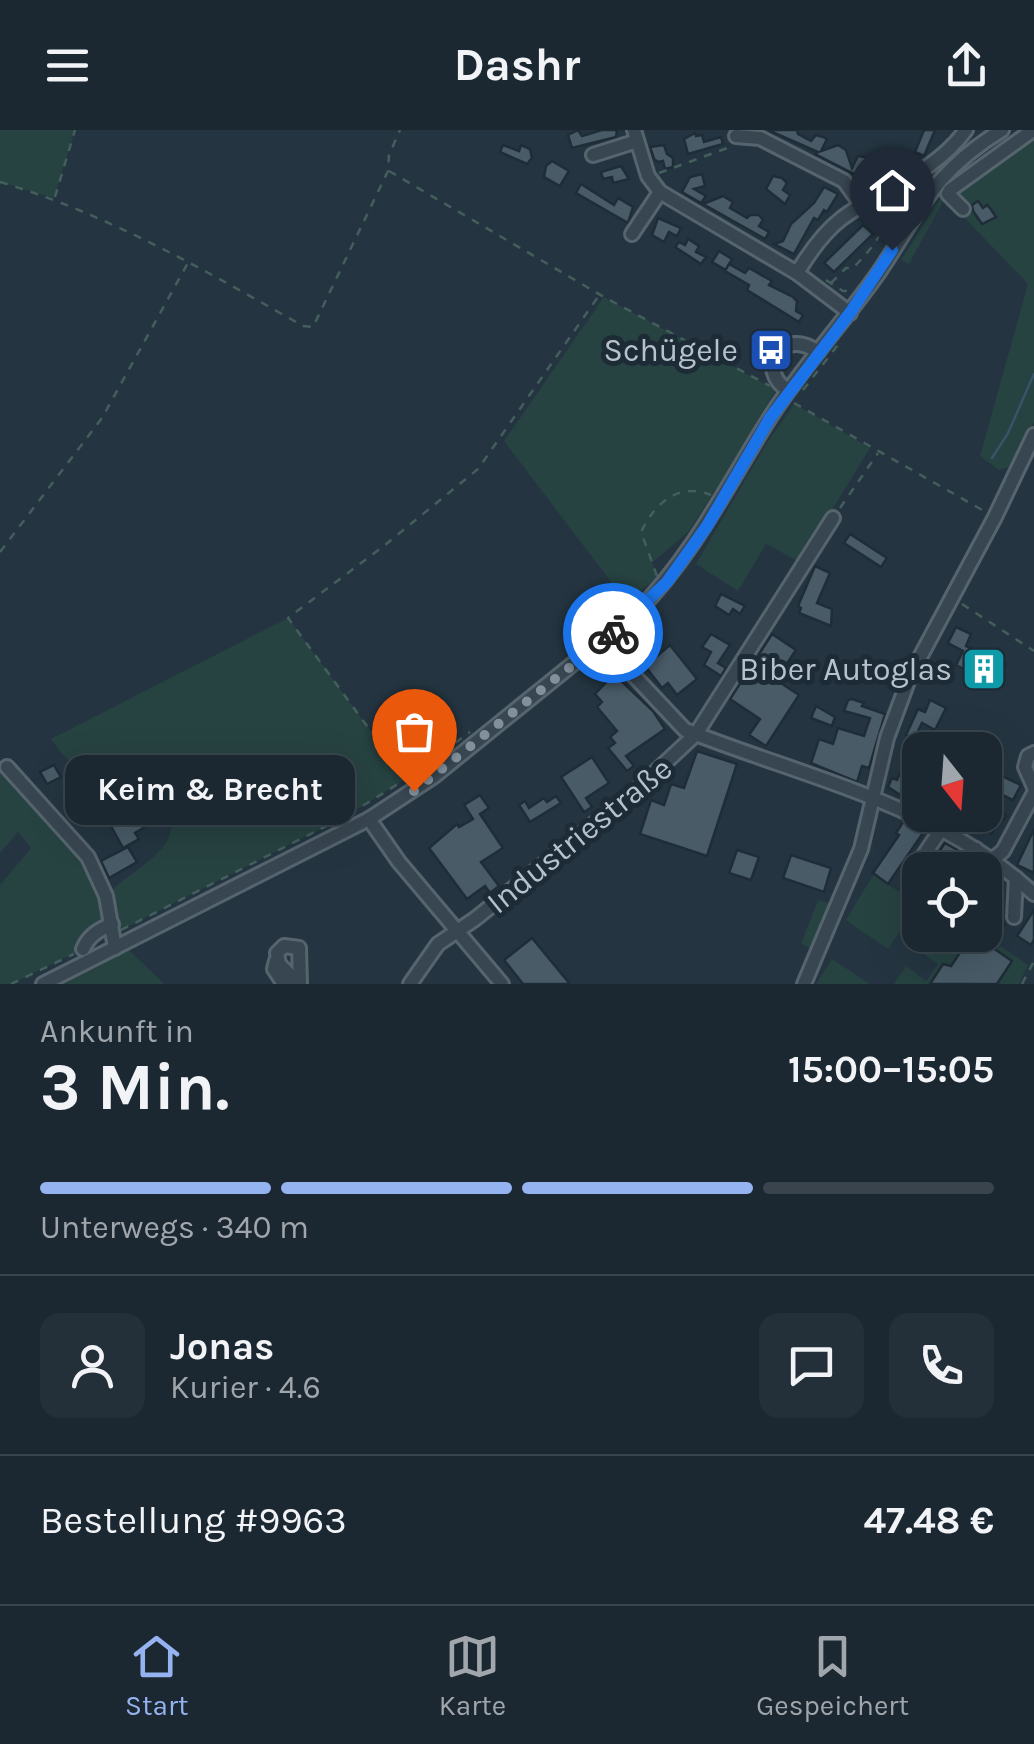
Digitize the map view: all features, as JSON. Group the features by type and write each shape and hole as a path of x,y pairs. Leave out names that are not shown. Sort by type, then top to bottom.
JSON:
{"street":[{"path":"43,984 113,935 369,819 414,791 636,613 667,582 697,540 756,440 825,353 933,186 963,156 1002,130"},
{"path":"963,209 948,194 950,190 1032,130"},
{"path":"797,272 826,232 862,206 926,171 967,131"},
{"path":"592,155 635,136 648,176 660,192 797,272 850,313"},
{"path":"736,136 760,138 844,181 862,206"},
{"path":"632,234 660,192"},
{"path":"791,397 775,376 778,352 799,342 825,353"},
{"path":"804,984 860,849 887,738 910,676 1034,434"},
{"name":"Industriestraße","path":"458,930 635,791 696,734 833,518"},
{"name":"Industriestraße","path":"622,663 685,730 902,811"},
{"path":"1002,852 1028,819 1034,790 1025,767 1028,756 1034,753"},
{"path":"7,767 88,857 106,896 113,935"},
{"name":"Industriestraße","path":"369,819 502,984"},
{"name":"Industriestraße","path":"948,832 981,852"},
{"name":"Industriestraße","path":"1002,866 1034,894"},
{"path":"1014,917 1016,878"},
{"path":"84,949 98,930 113,935"},
{"path":"410,984 438,944 458,930"},
{"path":"284,984 274,969 279,949 284,946 299,948 300,984"},
{"path":"277,958 300,984"}],"path":[{"path":"54,198 75,130"},
{"path":"0,182 54,198 189,261 303,326 312,326 388,171 389,155 400,130"},
{"path":"648,176 728,150 736,136"},
{"path":"660,192 673,169"},
{"path":"388,171 752,377"},
{"path":"830,283 846,268 853,268 880,234 886,219 878,197"},
{"path":"0,552 102,418 189,261"},
{"path":"820,276 844,291 856,290"},
{"path":"400,772 288,618 386,545 478,469 600,294"},
{"path":"825,353 849,331"},
{"path":"791,397 994,517"},
{"path":"833,518 878,451"},
{"path":"657,577 641,532 646,520 656,508 694,488 717,498"},
{"path":"604,624 636,597"},
{"path":"952,598 1034,652"},
{"path":"113,935 348,815 477,727"},
{"path":"11,984 84,949"},
{"path":"1022,984 1034,961"}],"green space":[{"path":"0,130 75,130 54,198 0,182"},
{"path":"1034,132 1034,423 1010,467 999,470 980,456 1028,284 959,212 966,206 955,191"},
{"path":"941,197 945,198 909,264 901,260"},
{"path":"604,297 776,390 720,491 716,489 688,532 652,563 657,577 627,603 504,441"},
{"path":"794,404 870,448 800,562 766,544 738,591 696,564"},
{"path":"288,618 406,779 348,815 113,934 106,896 165,844 172,824 170,814 160,796 143,782 72,762 51,739"},
{"path":"0,763 86,858 109,922 83,949 11,984 0,984 0,885 31,848 18,832 0,853"},
{"path":"873,875 902,894 902,928 888,949 846,920"},
{"path":"818,900 832,904 814,950 801,944"},
{"path":"1002,947 1028,965 1019,984 894,984 906,966 926,981 938,964 921,952 1002,952"},
{"path":"127,948 164,984 57,984"},
{"path":"832,959 870,984 816,984"}],"building":[{"path":"578,130 582,136 617,130 616,137 572,148 568,135"},
{"path":"768,130 797,130 811,141 816,135 823,137 827,139 821,151 838,145 846,150 852,168 858,156 889,169 881,182 865,176 864,179 815,154 818,152"},
{"path":"924,130 935,130 924,156 915,152"},
{"path":"695,133 702,135 704,142 721,137 723,144 688,154 684,139"},
{"path":"503,145 519,151 521,145 530,149 532,158 527,164 500,152"},
{"path":"664,145 673,158 673,167 665,169 663,161 654,159 650,147"},
{"path":"552,161 569,171 560,186 544,177 546,166"},
{"path":"621,166 629,179 613,183 612,177 603,179 601,172"},
{"path":"702,174 705,186 694,189 706,196 701,203 682,192 690,177"},
{"path":"773,176 787,183 783,190 790,195 785,204 766,189"},
{"path":"581,184 614,205 618,198 633,207 628,223 576,193"},
{"path":"824,187 838,194 827,212 824,210 818,220 814,218 794,254 774,244 783,241 791,224 814,203"},
{"path":"723,196 733,202 730,208 747,218 759,215 763,220 759,226 769,232 765,239 703,204"},
{"path":"978,201 996,217 982,224 973,211 972,205"},
{"path":"658,218 681,228 677,236 669,232 664,242 652,235"},
{"path":"863,225 873,234 834,272 824,263"},
{"path":"688,239 699,246 696,252 706,257 701,264 675,247 679,242 685,245"},
{"path":"719,251 732,259 726,270 712,262"},
{"path":"729,264 745,273 749,268 772,281 769,285 793,297 797,301 796,311 803,315 799,322 747,290 749,285 725,271"},
{"path":"850,534 887,558 881,567 844,543"},
{"path":"815,566 830,573 817,603 832,609 831,626 799,613 798,606"},
{"path":"721,594 745,606 740,614 733,609 729,615 715,606"},
{"name":"Biber Autoglas","path":"956,627 971,634 966,646 1006,664 995,686 979,678 977,683 970,680 973,674 956,665 963,651 948,643"},
{"path":"711,634 730,645 718,663 726,668 721,676 704,665 711,652 702,647"},
{"path":"772,634 796,650 776,680 799,695 766,746 749,735 760,719 730,699"},
{"path":"670,645 697,679 677,695 668,683 662,688 645,666"},
{"path":"614,674 653,711 665,729 626,756 634,766 627,771 608,748 615,743 610,737 617,731 597,707 602,702 595,694"},
{"path":"852,699 885,714 869,768 862,766 857,782 811,763 819,739 833,744 838,728 864,736 870,718 844,711"},
{"path":"930,700 946,708 935,730 922,723 918,732 907,732 918,709 925,712"},
{"path":"816,706 835,717 832,726 811,718"},
{"path":"697,751 737,764 707,856 640,834 651,800 664,805 671,784 684,788"},
{"path":"592,757 609,783 586,798 592,807 584,812 561,777"},
{"path":"54,765 61,777 47,784 40,772"},
{"path":"902,770 902,796 888,787 892,778 897,780"},
{"path":"1002,776 1021,785 1013,800 1002,794"},
{"path":"113,794 123,813 145,803 155,821 135,833 139,839 123,848 111,826 118,822 105,799"},
{"path":"480,795 489,808 480,814 503,848 481,862 499,886 490,893 485,886 467,899 429,848 457,824 459,827 473,819 464,805"},
{"path":"556,796 561,803 530,822 519,805 525,801 529,808 544,798 547,802"},
{"path":"902,824 902,832 923,833 910,852 902,852 902,864 888,884 873,873 899,835 896,833"},
{"path":"1034,829 1034,873 1017,865"},
{"path":"945,843 961,852 939,852"},
{"path":"128,847 137,862 109,878 101,861"},
{"path":"737,850 759,857 751,880 729,873"},
{"path":"791,855 831,868 824,892 783,878"},
{"path":"1034,910 1034,940 1031,945 1017,936"},
{"path":"532,938 570,984 523,984 504,960"},
{"path":"960,952 999,952 1012,961 997,984 930,984 943,964 951,966"}],"waterway":[{"path":"992,458 1008,433 1034,374"}],"way so far":[{"path":"414,791 613,633"}],"place":[{"name":"Schügele","path":"771,350"},
{"name":"Biber Autoglas","path":"984,669"},
{"name":"Keim & Brecht","path":"414,791"}],"route":[{"path":"613,633 667,582 707,526 788,390 850,313 892,250"}]}
